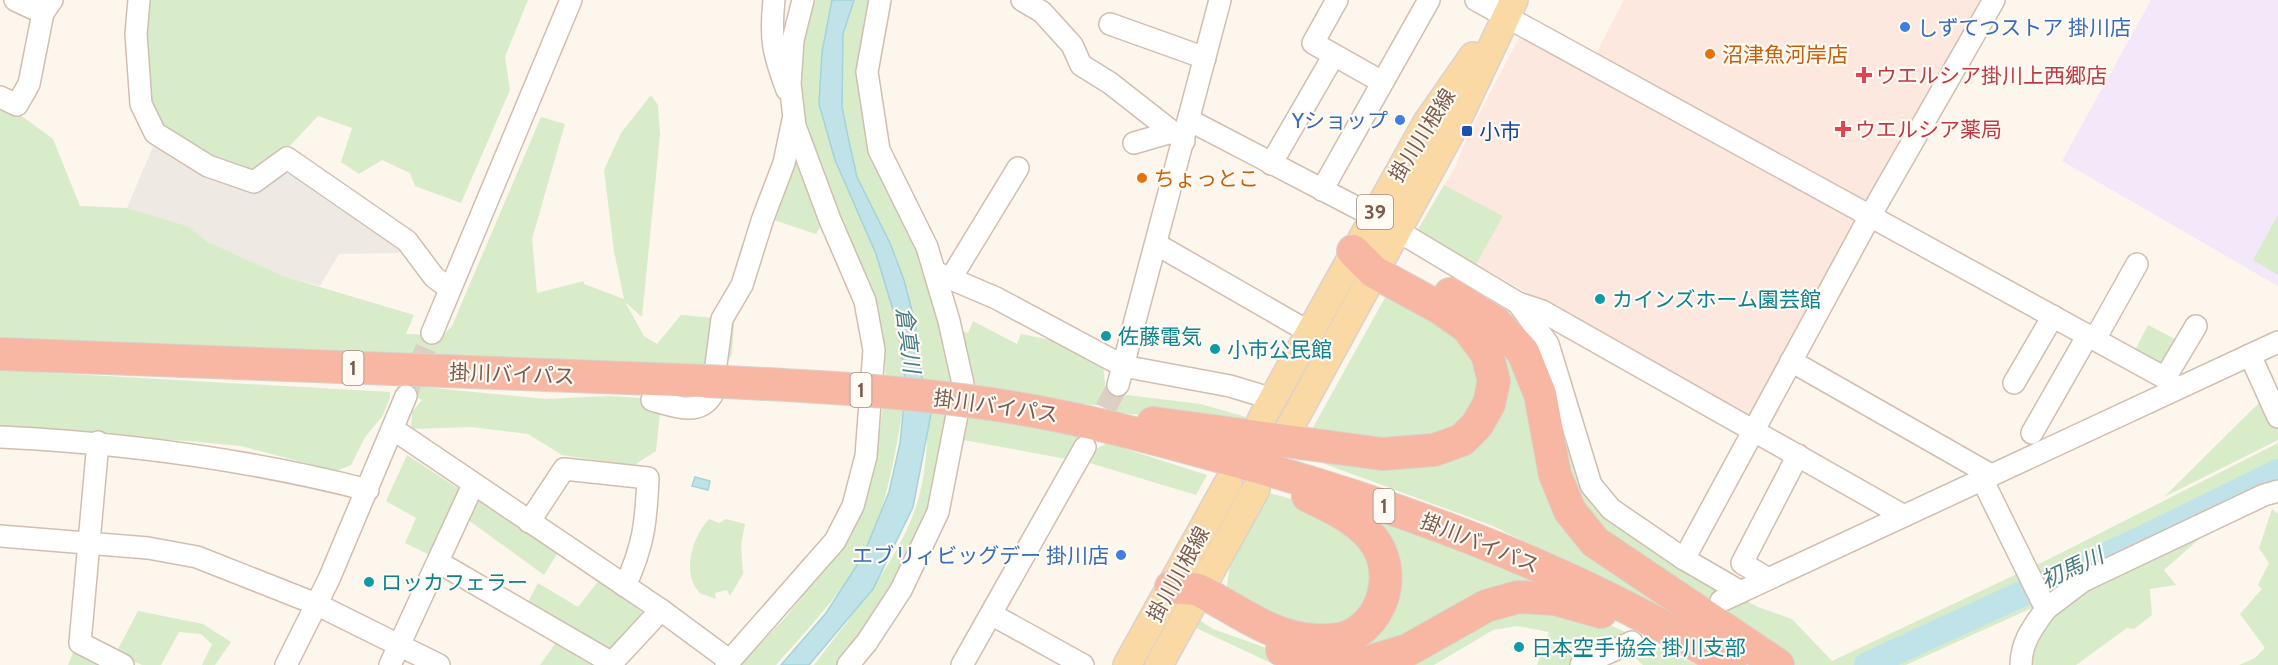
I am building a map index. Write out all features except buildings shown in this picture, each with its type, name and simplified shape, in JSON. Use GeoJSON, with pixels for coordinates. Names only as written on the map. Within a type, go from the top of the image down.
{"type":"FeatureCollection","features":[{"type":"Feature","properties":{"kind":"highway"},"geometry":{"type":"LineString","coordinates":[[1081,432],[1184,425],[1382,454],[1434,450],[1462,440],[1477,425],[1489,404],[1494,381],[1487,354],[1467,327],[1440,308],[1377,252]]}},
{"type":"Feature","properties":{"kind":"highway"},"geometry":{"type":"LineString","coordinates":[[1377,252],[1496,323],[1522,352],[1540,394],[1555,475],[1570,511],[1595,542],[1778,665]]}},
{"type":"Feature","properties":{"kind":"highway","name":"掛川バイパス"},"geometry":{"type":"LineString","coordinates":[[0,354],[705,381],[882,392],[960,399],[1017,408],[1081,432],[1342,491],[1453,531],[1562,577],[1730,665]]}},
{"type":"Feature","properties":{"kind":"highway"},"geometry":{"type":"LineString","coordinates":[[1081,432],[1171,453],[1289,488],[1340,511],[1373,539],[1385,567],[1386,580],[1380,605],[1373,618],[1354,633],[1343,638],[1313,640],[1277,632],[1187,595]]}},
{"type":"Feature","properties":{"kind":"highway"},"geometry":{"type":"LineString","coordinates":[[1187,595],[1271,646],[1329,663],[1368,662],[1408,650],[1486,606],[1518,597],[1555,599],[1600,611],[1715,665]]}},
{"type":"Feature","properties":{"kind":"main road","name":"掛川川根線"},"geometry":{"type":"LineString","coordinates":[[1267,409],[1309,332],[1377,252],[1373,216],[1427,122],[1485,39],[1510,8]]}},
{"type":"Feature","properties":{"kind":"main road","name":"掛川川根線"},"geometry":{"type":"LineString","coordinates":[[1289,429],[1377,252],[1456,123],[1510,8]]}},
{"type":"Feature","properties":{"kind":"main road","name":"掛川川根線"},"geometry":{"type":"LineString","coordinates":[[1159,665],[1228,483]]}},
{"type":"Feature","properties":{"kind":"main road","name":"掛川川根線"},"geometry":{"type":"LineString","coordinates":[[1127,665],[1187,595],[1256,489]]}},
{"type":"Feature","properties":{"kind":"street"},"geometry":{"type":"LineString","coordinates":[[0,97],[17,105],[29,84],[48,6],[15,0]]}},
{"type":"Feature","properties":{"kind":"street"},"geometry":{"type":"LineString","coordinates":[[139,0],[136,34],[141,104],[155,134],[208,166],[254,182],[287,158],[407,241],[434,277],[450,289]]}},
{"type":"Feature","properties":{"kind":"street"},"geometry":{"type":"LineString","coordinates":[[432,333],[571,0]]}},
{"type":"Feature","properties":{"kind":"street"},"geometry":{"type":"LineString","coordinates":[[652,400],[693,410],[706,405],[712,395],[722,319],[742,285],[763,218],[784,163],[793,109],[775,57],[771,34],[774,0]]}},
{"type":"Feature","properties":{"kind":"street"},"geometry":{"type":"LineString","coordinates":[[393,429],[473,485],[662,610],[728,663],[835,541],[853,506],[866,456],[874,350],[865,300],[830,220],[795,126],[793,40],[803,0]]}},
{"type":"Feature","properties":{"kind":"street"},"geometry":{"type":"LineString","coordinates":[[848,665],[867,642],[901,590],[938,512],[963,384],[943,275],[879,150],[872,117],[867,72],[880,0]]}},
{"type":"Feature","properties":{"kind":"street"},"geometry":{"type":"LineString","coordinates":[[1022,0],[1042,12],[1057,28],[1072,45],[1081,65],[1182,131],[1271,164],[1373,216],[1377,252],[1542,311],[1904,516]]}},
{"type":"Feature","properties":{"kind":"street"},"geometry":{"type":"LineString","coordinates":[[1121,375],[1156,244],[1182,131],[1220,0]]}},
{"type":"Feature","properties":{"kind":"street"},"geometry":{"type":"LineString","coordinates":[[1337,0],[1313,43],[1382,82]]}},
{"type":"Feature","properties":{"kind":"street"},"geometry":{"type":"LineString","coordinates":[[1322,190],[1428,0]]}},
{"type":"Feature","properties":{"kind":"street"},"geometry":{"type":"LineString","coordinates":[[1476,0],[1510,8],[1870,216],[2171,382]]}},
{"type":"Feature","properties":{"kind":"street"},"geometry":{"type":"LineString","coordinates":[[1684,559],[1870,216],[1992,1]]}},
{"type":"Feature","properties":{"kind":"street"},"geometry":{"type":"LineString","coordinates":[[1110,24],[1205,58]]}},
{"type":"Feature","properties":{"kind":"street"},"geometry":{"type":"LineString","coordinates":[[1271,164],[1334,55]]}},
{"type":"Feature","properties":{"kind":"street"},"geometry":{"type":"LineString","coordinates":[[1134,143],[1182,131]]}},
{"type":"Feature","properties":{"kind":"street"},"geometry":{"type":"LineString","coordinates":[[943,275],[1018,168]]}},
{"type":"Feature","properties":{"kind":"street"},"geometry":{"type":"LineString","coordinates":[[1156,244],[1309,332]]}},
{"type":"Feature","properties":{"kind":"street"},"geometry":{"type":"LineString","coordinates":[[2032,433],[2137,264]]}},
{"type":"Feature","properties":{"kind":"street"},"geometry":{"type":"LineString","coordinates":[[943,275],[996,298],[1121,375],[1230,386],[1267,409]]}},
{"type":"Feature","properties":{"kind":"street"},"geometry":{"type":"LineString","coordinates":[[1518,303],[1548,344],[1591,485],[1611,508],[1684,559],[1741,592]]}},
{"type":"Feature","properties":{"kind":"street"},"geometry":{"type":"LineString","coordinates":[[2014,383],[2053,316]]}},
{"type":"Feature","properties":{"kind":"street"},"geometry":{"type":"LineString","coordinates":[[2171,382],[2196,326]]}},
{"type":"Feature","properties":{"kind":"street"},"geometry":{"type":"LineString","coordinates":[[1721,601],[1986,477],[2171,382],[2278,342]]}},
{"type":"Feature","properties":{"kind":"street"},"geometry":{"type":"LineString","coordinates":[[2250,354],[2278,417]]}},
{"type":"Feature","properties":{"kind":"street"},"geometry":{"type":"LineString","coordinates":[[1791,361],[1986,477],[2026,571],[2044,605]]}},
{"type":"Feature","properties":{"kind":"street"},"geometry":{"type":"LineString","coordinates":[[286,665],[368,490],[406,396]]}},
{"type":"Feature","properties":{"kind":"street"},"geometry":{"type":"LineString","coordinates":[[962,665],[991,614],[1081,432]]}},
{"type":"Feature","properties":{"kind":"street"},"geometry":{"type":"LineString","coordinates":[[0,437],[98,442],[275,467],[368,490]]}},
{"type":"Feature","properties":{"kind":"street"},"geometry":{"type":"LineString","coordinates":[[98,442],[80,644],[123,665]]}},
{"type":"Feature","properties":{"kind":"street"},"geometry":{"type":"LineString","coordinates":[[1768,579],[1742,563],[1798,455]]}},
{"type":"Feature","properties":{"kind":"street"},"geometry":{"type":"LineString","coordinates":[[529,522],[564,469],[648,478],[646,522],[639,554],[625,586]]}},
{"type":"Feature","properties":{"kind":"street"},"geometry":{"type":"LineString","coordinates":[[390,665],[473,485]]}},
{"type":"Feature","properties":{"kind":"street"},"geometry":{"type":"LineString","coordinates":[[2021,665],[2021,654],[2027,636],[2044,605],[2084,581],[2264,495],[2278,491]]}},
{"type":"Feature","properties":{"kind":"street"},"geometry":{"type":"LineString","coordinates":[[0,536],[148,548],[198,556],[316,604],[439,665]]}},
{"type":"Feature","properties":{"kind":"street"},"geometry":{"type":"LineString","coordinates":[[438,562],[611,664],[662,610]]}},
{"type":"Feature","properties":{"kind":"street"},"geometry":{"type":"LineString","coordinates":[[991,614],[1083,665]]}},
{"type":"Feature","properties":{"kind":"street"},"geometry":{"type":"LineString","coordinates":[[1581,665],[1632,642]]}},
{"type":"Feature","properties":{"kind":"shaded area"},"geometry":{"type":"Polygon","coordinates":[[[1624,0],[1985,0],[1753,422],[1417,230],[1455,167],[1467,137],[1523,30],[1589,67],[1624,0]]]}},
{"type":"Feature","properties":{"kind":"shaded area"},"geometry":{"type":"Polygon","coordinates":[[[2151,0],[2278,0],[2278,286],[2062,161],[2151,0]]]}},
{"type":"Feature","properties":{"kind":"shaded area"},"geometry":{"type":"Polygon","coordinates":[[[158,135],[287,158],[407,241],[399,253],[339,254],[320,286],[283,276],[208,242],[187,226],[127,208],[158,135]]]}},
{"type":"Feature","properties":{"kind":"green space"},"geometry":{"type":"Polygon","coordinates":[[[139,0],[528,0],[505,57],[510,90],[461,203],[415,186],[410,173],[382,160],[359,174],[341,162],[352,128],[318,116],[283,153],[243,178],[182,150],[141,104],[139,0]]]}},
{"type":"Feature","properties":{"kind":"green space"},"geometry":{"type":"Polygon","coordinates":[[[806,0],[880,0],[873,124],[934,280],[953,390],[904,405],[889,482],[878,520],[863,556],[834,597],[776,665],[740,665],[786,617],[841,546],[874,460],[886,381],[884,348],[795,126],[806,0]]]}},
{"type":"Feature","properties":{"kind":"green space"},"geometry":{"type":"Polygon","coordinates":[[[651,95],[658,105],[660,135],[642,317],[625,302],[644,336],[657,344],[681,315],[715,318],[735,311],[732,353],[725,368],[0,341],[0,100],[53,139],[80,206],[127,208],[187,226],[208,242],[283,276],[414,315],[406,334],[443,335],[452,326],[541,117],[565,124],[532,239],[537,293],[584,281],[584,284],[624,299],[614,251],[604,170],[621,133],[651,95]]]}},
{"type":"Feature","properties":{"kind":"green space"},"geometry":{"type":"Polygon","coordinates":[[[793,136],[825,220],[816,234],[771,219],[793,136]]]}},
{"type":"Feature","properties":{"kind":"green space"},"geometry":{"type":"Polygon","coordinates":[[[1444,185],[1503,216],[1475,266],[1415,235],[1444,185]]]}},
{"type":"Feature","properties":{"kind":"green space"},"geometry":{"type":"Polygon","coordinates":[[[2278,215],[2278,275],[2253,260],[2278,215]]]}},
{"type":"Feature","properties":{"kind":"green space"},"geometry":{"type":"Polygon","coordinates":[[[1387,294],[1440,318],[1486,372],[1461,431],[1399,449],[1310,433],[1387,294]]]}},
{"type":"Feature","properties":{"kind":"green space"},"geometry":{"type":"Polygon","coordinates":[[[1517,313],[1554,383],[1572,461],[1582,489],[1666,558],[1758,607],[1792,619],[1832,661],[2051,558],[2278,443],[2278,486],[2215,525],[2164,570],[2176,585],[2150,589],[2152,615],[2134,629],[2127,628],[2076,665],[2023,665],[2047,601],[1906,665],[1793,665],[1588,519],[1507,320],[1517,313]]]}},
{"type":"Feature","properties":{"kind":"green space"},"geometry":{"type":"Polygon","coordinates":[[[973,321],[1017,344],[1021,334],[1066,343],[1103,365],[1106,391],[1104,406],[974,394],[955,327],[968,333],[973,321]]]}},
{"type":"Feature","properties":{"kind":"green space"},"geometry":{"type":"Polygon","coordinates":[[[2148,325],[2181,342],[2167,369],[2134,352],[2148,325]]]}},
{"type":"Feature","properties":{"kind":"green space"},"geometry":{"type":"Polygon","coordinates":[[[1476,328],[1516,358],[1570,523],[1769,665],[1493,526],[1306,457],[1359,458],[1487,423],[1476,328]]]}},
{"type":"Feature","properties":{"kind":"green space"},"geometry":{"type":"Polygon","coordinates":[[[0,370],[390,392],[390,398],[382,417],[365,437],[351,465],[336,471],[241,446],[0,431],[0,370]]]}},
{"type":"Feature","properties":{"kind":"green space"},"geometry":{"type":"Polygon","coordinates":[[[413,386],[546,399],[609,396],[642,398],[660,412],[656,451],[633,466],[562,455],[528,434],[471,427],[411,429],[412,412],[422,400],[409,393],[413,386]]]}},
{"type":"Feature","properties":{"kind":"green space"},"geometry":{"type":"Polygon","coordinates":[[[1119,394],[1201,404],[1284,428],[1108,412],[1119,394]]]}},
{"type":"Feature","properties":{"kind":"green space"},"geometry":{"type":"Polygon","coordinates":[[[2265,397],[2278,424],[2278,440],[2164,497],[2265,397]]]}},
{"type":"Feature","properties":{"kind":"green space"},"geometry":{"type":"Polygon","coordinates":[[[928,406],[953,408],[934,502],[898,590],[842,665],[814,665],[882,574],[913,515],[924,475],[928,406]]]}},
{"type":"Feature","properties":{"kind":"green space"},"geometry":{"type":"Polygon","coordinates":[[[966,415],[1082,436],[1072,460],[963,440],[966,415]]]}},
{"type":"Feature","properties":{"kind":"green space"},"geometry":{"type":"Polygon","coordinates":[[[1107,443],[1207,475],[1196,495],[1090,463],[1096,449],[1107,443]]]}},
{"type":"Feature","properties":{"kind":"green space"},"geometry":{"type":"Polygon","coordinates":[[[407,455],[461,490],[430,555],[405,543],[416,518],[386,501],[407,455]]]}},
{"type":"Feature","properties":{"kind":"green space"},"geometry":{"type":"Polygon","coordinates":[[[1269,493],[1295,500],[1369,548],[1374,593],[1354,624],[1298,630],[1227,589],[1231,564],[1240,537],[1253,512],[1269,493]]]}},
{"type":"Feature","properties":{"kind":"green space"},"geometry":{"type":"Polygon","coordinates":[[[479,499],[557,554],[544,575],[467,519],[479,499]]]}},
{"type":"Feature","properties":{"kind":"green space"},"geometry":{"type":"Polygon","coordinates":[[[2272,509],[2278,514],[2278,665],[2239,665],[2255,658],[2265,648],[2240,614],[2262,589],[2258,585],[2269,563],[2259,548],[2272,509]]]}},
{"type":"Feature","properties":{"kind":"green space"},"geometry":{"type":"Polygon","coordinates":[[[1354,511],[1418,530],[1560,592],[1412,639],[1349,654],[1395,585],[1354,511]]]}},
{"type":"Feature","properties":{"kind":"green space"},"geometry":{"type":"Polygon","coordinates":[[[709,519],[719,523],[726,519],[745,524],[741,545],[743,574],[730,596],[727,590],[715,593],[716,599],[700,593],[694,584],[690,565],[694,544],[709,519]]]}},
{"type":"Feature","properties":{"kind":"green space"},"geometry":{"type":"Polygon","coordinates":[[[599,580],[648,617],[610,652],[527,604],[538,583],[578,607],[599,580]]]}},
{"type":"Feature","properties":{"kind":"green space"},"geometry":{"type":"Polygon","coordinates":[[[1514,608],[1584,613],[1697,665],[1643,665],[1632,655],[1637,651],[1579,665],[1537,665],[1549,632],[1517,626],[1493,630],[1434,665],[1383,665],[1514,608]]]}},
{"type":"Feature","properties":{"kind":"green space"},"geometry":{"type":"Polygon","coordinates":[[[138,611],[203,624],[231,642],[215,665],[202,665],[212,644],[201,634],[179,632],[161,665],[142,665],[116,653],[138,611]]]}},
{"type":"Feature","properties":{"kind":"green space"},"geometry":{"type":"Polygon","coordinates":[[[1198,619],[1213,629],[1314,665],[1275,665],[1194,627],[1198,619]]]}},
{"type":"Feature","properties":{"kind":"green space"},"geometry":{"type":"Polygon","coordinates":[[[557,641],[597,665],[540,665],[557,641]]]}},
{"type":"Feature","properties":{"kind":"green space"},"geometry":{"type":"Polygon","coordinates":[[[76,645],[110,665],[68,665],[76,645]]]}},
{"type":"Feature","properties":{"kind":"water","name":"倉真川"},"geometry":{"type":"Polygon","coordinates":[[[832,0],[854,0],[843,34],[842,107],[857,177],[890,243],[904,280],[915,322],[923,386],[936,388],[913,507],[873,589],[809,665],[781,665],[826,613],[863,556],[889,492],[900,443],[906,385],[897,323],[876,254],[835,160],[819,104],[822,52],[832,0]]]}},
{"type":"Feature","properties":{"kind":"water"},"geometry":{"type":"Polygon","coordinates":[[[695,477],[710,481],[708,490],[692,486],[695,477]]]}},
{"type":"Feature","properties":{"kind":"waterway","name":"初馬川"},"geometry":{"type":"LineString","coordinates":[[1867,665],[2146,537],[2278,472]]}},
{"type":"Feature","properties":{"kind":"tunnel"},"geometry":{"type":"LineString","coordinates":[[406,396],[432,333]]}},
{"type":"Feature","properties":{"kind":"tunnel"},"geometry":{"type":"LineString","coordinates":[[1091,436],[1118,385]]}},
{"type":"Feature","properties":{"kind":"place","name":"しずてつストア 掛川店"},"geometry":{"type":"Point","coordinates":[1905,27]}},
{"type":"Feature","properties":{"kind":"place","name":"沼津魚河岸店"},"geometry":{"type":"Point","coordinates":[1710,54]}},
{"type":"Feature","properties":{"kind":"place","name":"ウエルシア掛川上西郷店"},"geometry":{"type":"Point","coordinates":[1864,75]}},
{"type":"Feature","properties":{"kind":"place","name":"Yショップ"},"geometry":{"type":"Point","coordinates":[1400,120]}},
{"type":"Feature","properties":{"kind":"place","name":"ウエルシア薬局"},"geometry":{"type":"Point","coordinates":[1843,129]}},
{"type":"Feature","properties":{"kind":"place","name":"小市"},"geometry":{"type":"Point","coordinates":[1467,131]}},
{"type":"Feature","properties":{"kind":"place","name":"ちょっとこ"},"geometry":{"type":"Point","coordinates":[1142,178]}},
{"type":"Feature","properties":{"kind":"place","name":"カインズホーム園芸館"},"geometry":{"type":"Point","coordinates":[1600,299]}},
{"type":"Feature","properties":{"kind":"place","name":"佐藤電気"},"geometry":{"type":"Point","coordinates":[1106,336]}},
{"type":"Feature","properties":{"kind":"place","name":"小市公民館"},"geometry":{"type":"Point","coordinates":[1215,349]}},
{"type":"Feature","properties":{"kind":"place","name":"エブリィビッグデー 掛川店"},"geometry":{"type":"Point","coordinates":[1121,555]}},
{"type":"Feature","properties":{"kind":"place","name":"ロッカフェラー"},"geometry":{"type":"Point","coordinates":[369,582]}},
{"type":"Feature","properties":{"kind":"place","name":"日本空手協会 掛川支部"},"geometry":{"type":"Point","coordinates":[1519,647]}}]}
